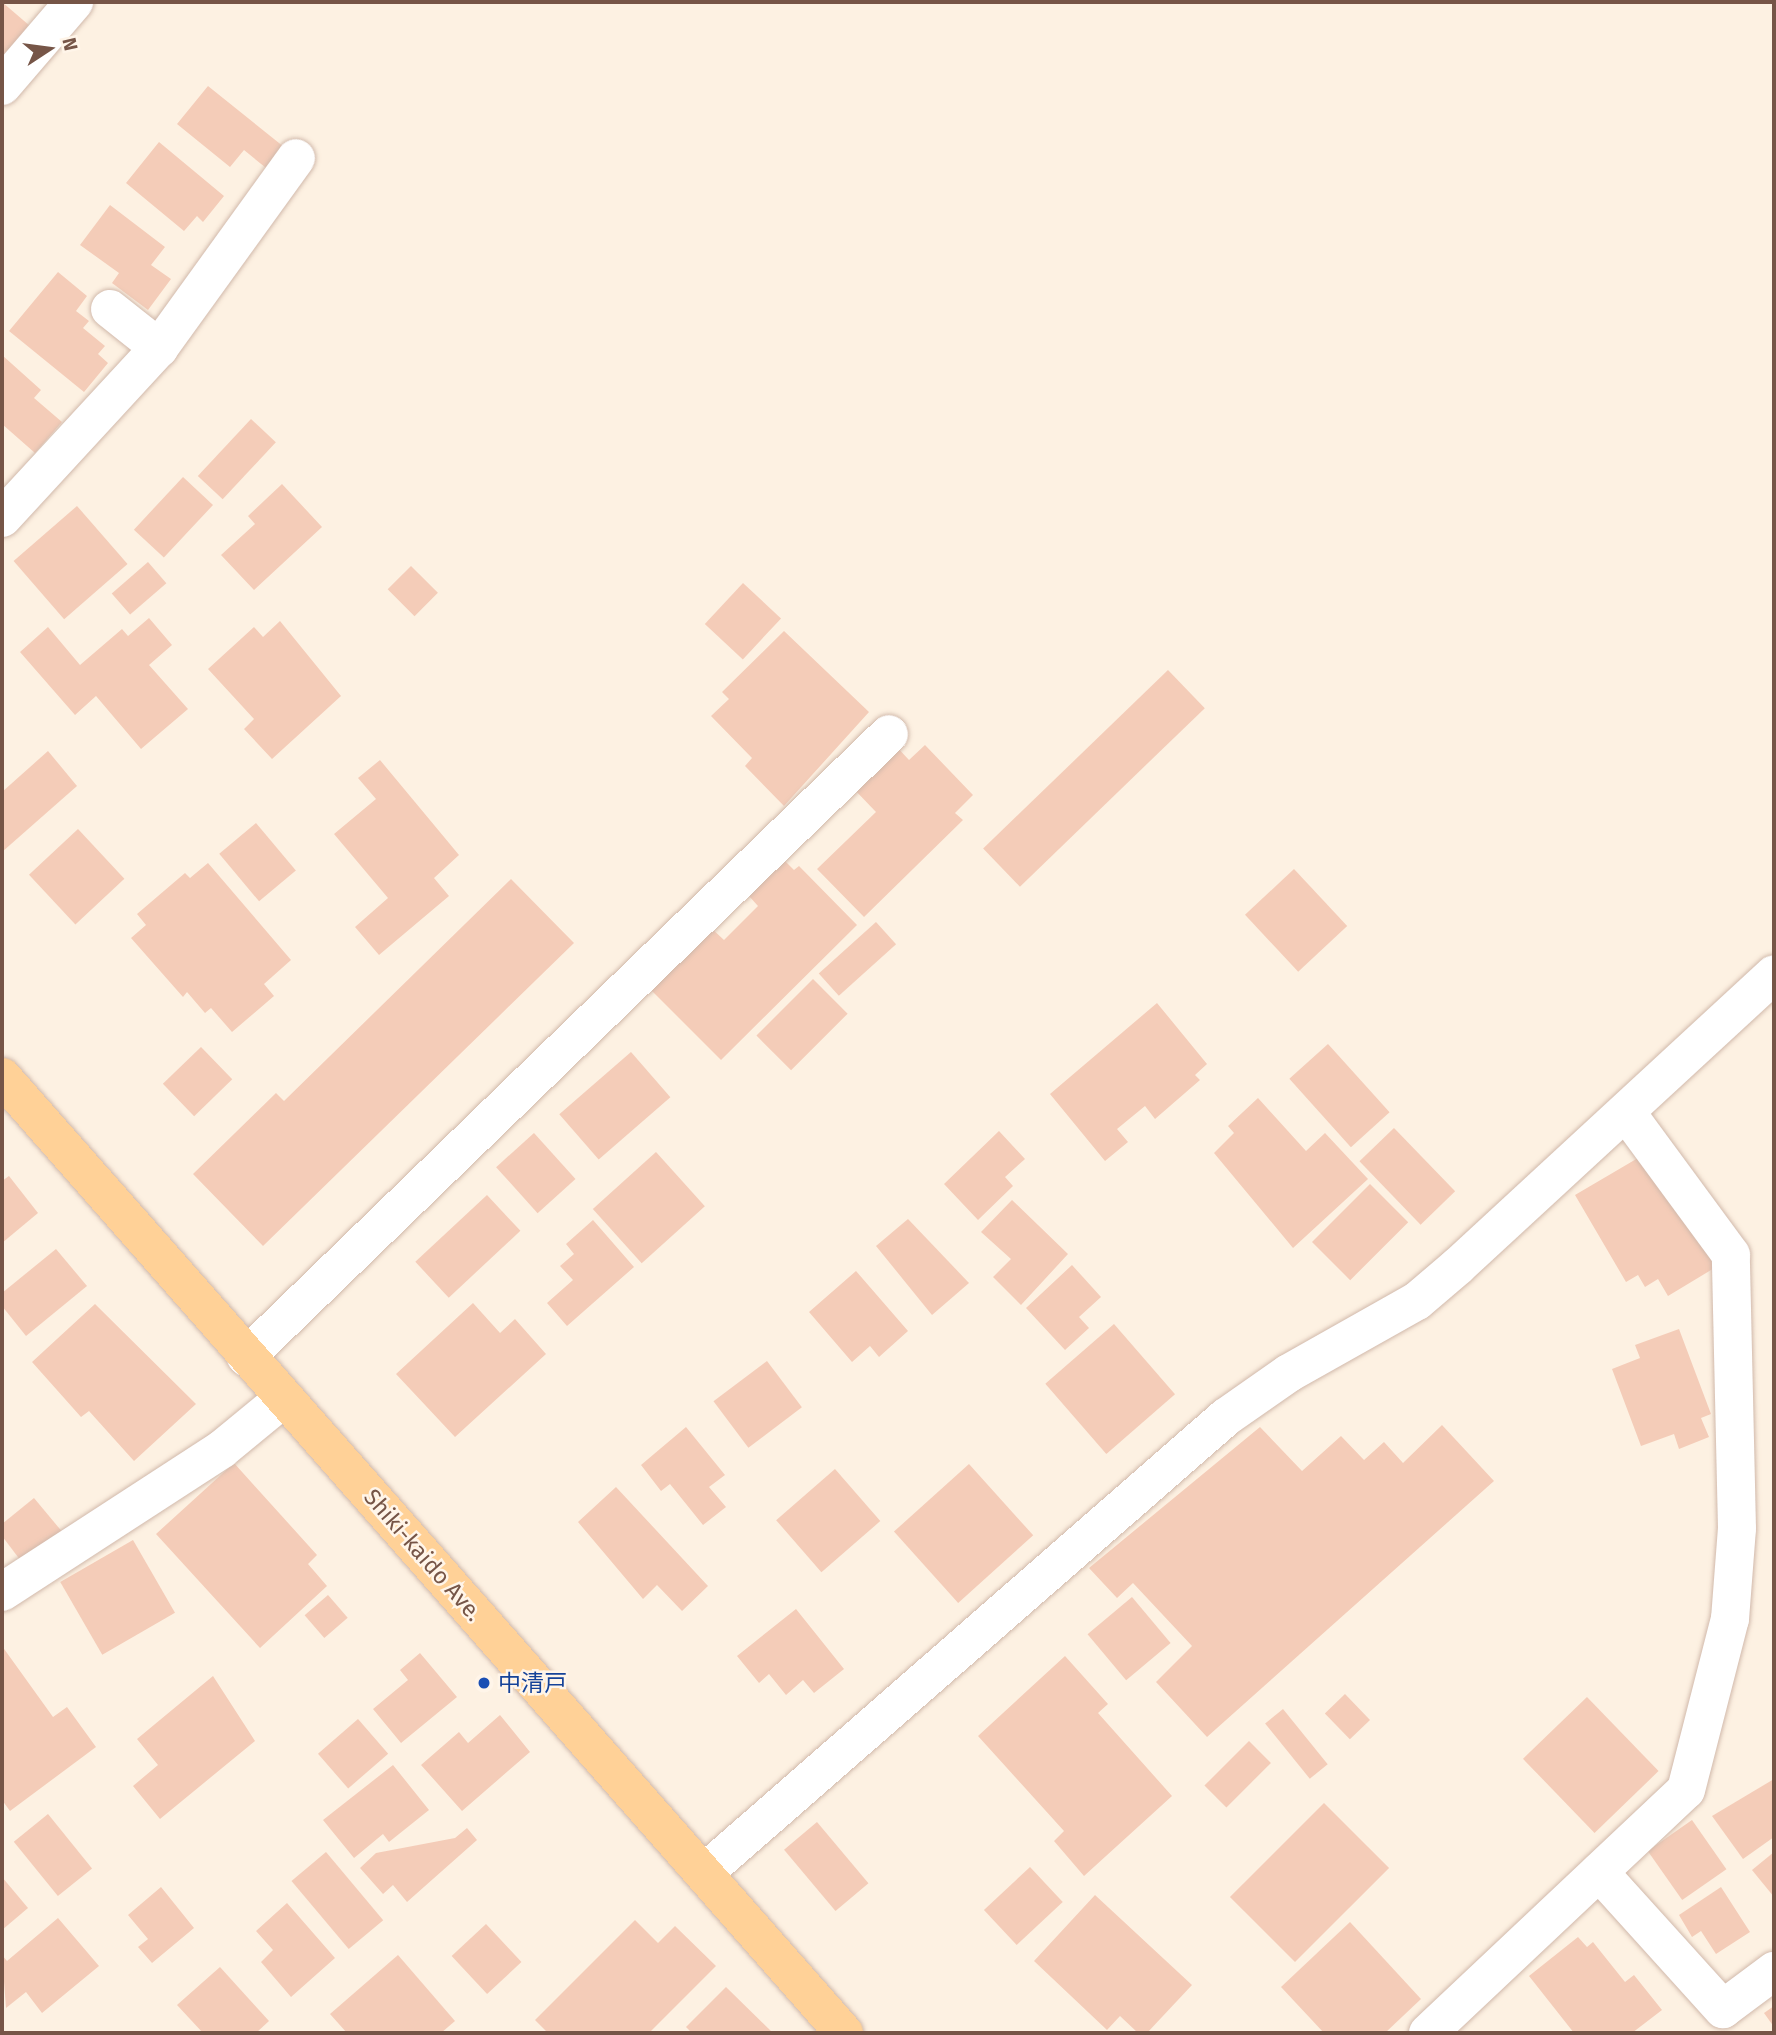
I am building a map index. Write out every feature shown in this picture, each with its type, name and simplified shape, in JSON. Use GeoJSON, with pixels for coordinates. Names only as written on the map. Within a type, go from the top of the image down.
{"type":"FeatureCollection","features":[{"type":"Feature","properties":{"kind":"main road","name":"Shiki-kaido Ave."},"geometry":{"type":"LineString","coordinates":[[2,1077],[844,2033]]}},
{"type":"Feature","properties":{"kind":"street"},"geometry":{"type":"LineString","coordinates":[[2,86],[74,2]]}},
{"type":"Feature","properties":{"kind":"street"},"geometry":{"type":"LineString","coordinates":[[2,518],[159,348],[296,158]]}},
{"type":"Feature","properties":{"kind":"street"},"geometry":{"type":"LineString","coordinates":[[110,309],[159,348]]}},
{"type":"Feature","properties":{"kind":"street"},"geometry":{"type":"LineString","coordinates":[[246,1357],[889,734]]}},
{"type":"Feature","properties":{"kind":"street"},"geometry":{"type":"LineString","coordinates":[[704,1873],[1226,1417],[1289,1373],[1417,1301],[1774,974]]}},
{"type":"Feature","properties":{"kind":"street"},"geometry":{"type":"LineString","coordinates":[[1428,2033],[1686,1790],[1730,1619],[1737,1530],[1731,1255],[1626,1112]]}},
{"type":"Feature","properties":{"kind":"street"},"geometry":{"type":"LineString","coordinates":[[2,1592],[222,1449],[284,1398]]}},
{"type":"Feature","properties":{"kind":"street"},"geometry":{"type":"LineString","coordinates":[[1599,1872],[1723,2009],[1774,1971]]}},
{"type":"Feature","properties":{"kind":"building"},"geometry":{"type":"Polygon","coordinates":[[[2,2],[30,26],[2,60],[2,2]]]}},
{"type":"Feature","properties":{"kind":"building"},"geometry":{"type":"Polygon","coordinates":[[[208,86],[289,151],[271,172],[244,150],[230,167],[177,124],[208,86]]]}},
{"type":"Feature","properties":{"kind":"building"},"geometry":{"type":"Polygon","coordinates":[[[159,142],[224,196],[203,222],[197,216],[184,231],[126,183],[159,142]]]}},
{"type":"Feature","properties":{"kind":"building"},"geometry":{"type":"Polygon","coordinates":[[[110,205],[165,247],[151,265],[171,279],[148,310],[112,283],[119,273],[80,245],[110,205]]]}},
{"type":"Feature","properties":{"kind":"building"},"geometry":{"type":"Polygon","coordinates":[[[58,272],[87,296],[76,311],[89,321],[83,328],[105,346],[98,354],[108,363],[84,392],[9,331],[58,272]]]}},
{"type":"Feature","properties":{"kind":"building"},"geometry":{"type":"Polygon","coordinates":[[[2,355],[41,390],[34,398],[62,422],[35,453],[2,424],[2,355]]]}},
{"type":"Feature","properties":{"kind":"building"},"geometry":{"type":"Polygon","coordinates":[[[251,419],[276,442],[223,499],[198,476],[251,419]]]}},
{"type":"Feature","properties":{"kind":"building"},"geometry":{"type":"Polygon","coordinates":[[[183,477],[213,505],[164,558],[134,530],[183,477]]]}},
{"type":"Feature","properties":{"kind":"building"},"geometry":{"type":"Polygon","coordinates":[[[282,484],[322,527],[254,590],[221,555],[255,524],[248,516],[282,484]]]}},
{"type":"Feature","properties":{"kind":"building"},"geometry":{"type":"Polygon","coordinates":[[[77,506],[128,564],[64,619],[14,561],[77,506]]]}},
{"type":"Feature","properties":{"kind":"building"},"geometry":{"type":"Polygon","coordinates":[[[148,562],[166,583],[130,615],[112,593],[148,562]]]}},
{"type":"Feature","properties":{"kind":"building"},"geometry":{"type":"Polygon","coordinates":[[[411,566],[438,593],[415,616],[388,589],[411,566]]]}},
{"type":"Feature","properties":{"kind":"building"},"geometry":{"type":"Polygon","coordinates":[[[743,583],[781,618],[743,659],[705,624],[743,583]]]}},
{"type":"Feature","properties":{"kind":"building"},"geometry":{"type":"Polygon","coordinates":[[[149,618],[172,645],[149,665],[188,709],[141,749],[96,696],[75,715],[20,652],[48,627],[80,665],[122,629],[128,636],[149,618]]]}},
{"type":"Feature","properties":{"kind":"building"},"geometry":{"type":"Polygon","coordinates":[[[280,621],[341,696],[272,759],[244,729],[254,719],[208,669],[254,627],[263,637],[280,621]]]}},
{"type":"Feature","properties":{"kind":"building"},"geometry":{"type":"Polygon","coordinates":[[[784,631],[869,712],[784,806],[745,766],[752,758],[711,716],[729,699],[722,692],[784,631]]]}},
{"type":"Feature","properties":{"kind":"building"},"geometry":{"type":"Polygon","coordinates":[[[1168,670],[1205,708],[1020,887],[983,849],[1168,670]]]}},
{"type":"Feature","properties":{"kind":"building"},"geometry":{"type":"Polygon","coordinates":[[[895,745],[909,760],[925,745],[973,795],[955,813],[963,820],[864,917],[817,869],[876,812],[852,787],[895,745]]]}},
{"type":"Feature","properties":{"kind":"building"},"geometry":{"type":"Polygon","coordinates":[[[48,751],[77,786],[2,852],[2,792],[48,751]]]}},
{"type":"Feature","properties":{"kind":"building"},"geometry":{"type":"Polygon","coordinates":[[[380,760],[459,855],[434,878],[449,896],[379,955],[355,927],[388,898],[334,834],[376,799],[358,778],[380,760]]]}},
{"type":"Feature","properties":{"kind":"building"},"geometry":{"type":"Polygon","coordinates":[[[256,823],[296,870],[259,901],[219,854],[256,823]]]}},
{"type":"Feature","properties":{"kind":"building"},"geometry":{"type":"Polygon","coordinates":[[[78,829],[124,879],[75,924],[29,875],[78,829]]]}},
{"type":"Feature","properties":{"kind":"building"},"geometry":{"type":"Polygon","coordinates":[[[785,861],[794,870],[799,866],[857,925],[721,1060],[648,987],[709,926],[724,940],[758,906],[749,896],[785,861]]]}},
{"type":"Feature","properties":{"kind":"building"},"geometry":{"type":"Polygon","coordinates":[[[208,863],[291,960],[264,984],[274,996],[232,1032],[211,1008],[205,1013],[187,992],[183,997],[131,938],[146,925],[137,914],[185,873],[190,878],[208,863]]]}},
{"type":"Feature","properties":{"kind":"building"},"geometry":{"type":"Polygon","coordinates":[[[1294,869],[1347,926],[1298,972],[1245,915],[1294,869]]]}},
{"type":"Feature","properties":{"kind":"building"},"geometry":{"type":"Polygon","coordinates":[[[511,879],[574,943],[263,1246],[193,1174],[276,1093],[284,1101],[511,879]]]}},
{"type":"Feature","properties":{"kind":"building"},"geometry":{"type":"Polygon","coordinates":[[[876,922],[896,944],[839,996],[819,974],[876,922]]]}},
{"type":"Feature","properties":{"kind":"building"},"geometry":{"type":"Polygon","coordinates":[[[813,979],[848,1014],[791,1070],[756,1036],[813,979]]]}},
{"type":"Feature","properties":{"kind":"building"},"geometry":{"type":"Polygon","coordinates":[[[1157,1003],[1207,1064],[1195,1075],[1200,1080],[1155,1119],[1145,1106],[1117,1129],[1128,1142],[1105,1161],[1050,1094],[1157,1003]]]}},
{"type":"Feature","properties":{"kind":"building"},"geometry":{"type":"Polygon","coordinates":[[[1328,1044],[1390,1112],[1351,1147],[1289,1079],[1328,1044]]]}},
{"type":"Feature","properties":{"kind":"building"},"geometry":{"type":"Polygon","coordinates":[[[201,1047],[232,1079],[194,1116],[163,1084],[201,1047]]]}},
{"type":"Feature","properties":{"kind":"building"},"geometry":{"type":"Polygon","coordinates":[[[631,1052],[670,1097],[599,1160],[559,1114],[631,1052]]]}},
{"type":"Feature","properties":{"kind":"building"},"geometry":{"type":"Polygon","coordinates":[[[1258,1098],[1306,1151],[1325,1133],[1368,1179],[1293,1248],[1214,1153],[1234,1133],[1228,1126],[1258,1098]]]}},
{"type":"Feature","properties":{"kind":"building"},"geometry":{"type":"Polygon","coordinates":[[[1394,1128],[1455,1191],[1421,1225],[1359,1161],[1394,1128]]]}},
{"type":"Feature","properties":{"kind":"building"},"geometry":{"type":"Polygon","coordinates":[[[999,1131],[1025,1159],[1005,1177],[1013,1186],[978,1220],[944,1184],[999,1131]]]}},
{"type":"Feature","properties":{"kind":"building"},"geometry":{"type":"Polygon","coordinates":[[[534,1133],[575,1179],[538,1213],[496,1167],[534,1133]]]}},
{"type":"Feature","properties":{"kind":"building"},"geometry":{"type":"Polygon","coordinates":[[[656,1152],[705,1206],[642,1263],[593,1209],[656,1152]]]}},
{"type":"Feature","properties":{"kind":"building"},"geometry":{"type":"Polygon","coordinates":[[[1638,1158],[1721,1264],[1668,1296],[1658,1279],[1645,1287],[1638,1275],[1626,1282],[1575,1195],[1638,1158]]]}},
{"type":"Feature","properties":{"kind":"building"},"geometry":{"type":"Polygon","coordinates":[[[9,1176],[38,1213],[2,1243],[2,1181],[9,1176]]]}},
{"type":"Feature","properties":{"kind":"building"},"geometry":{"type":"Polygon","coordinates":[[[1370,1184],[1408,1222],[1350,1280],[1312,1242],[1370,1184]]]}},
{"type":"Feature","properties":{"kind":"building"},"geometry":{"type":"Polygon","coordinates":[[[487,1195],[520,1231],[449,1298],[415,1262],[487,1195]]]}},
{"type":"Feature","properties":{"kind":"building"},"geometry":{"type":"Polygon","coordinates":[[[1012,1200],[1068,1254],[1021,1305],[993,1277],[1011,1259],[981,1232],[1012,1200]]]}},
{"type":"Feature","properties":{"kind":"building"},"geometry":{"type":"Polygon","coordinates":[[[908,1219],[969,1283],[932,1315],[876,1246],[908,1219]]]}},
{"type":"Feature","properties":{"kind":"building"},"geometry":{"type":"Polygon","coordinates":[[[593,1220],[634,1267],[567,1326],[547,1303],[573,1280],[560,1266],[574,1254],[566,1244],[593,1220]]]}},
{"type":"Feature","properties":{"kind":"building"},"geometry":{"type":"Polygon","coordinates":[[[56,1249],[87,1286],[26,1336],[2,1306],[2,1293],[56,1249]]]}},
{"type":"Feature","properties":{"kind":"building"},"geometry":{"type":"Polygon","coordinates":[[[1072,1265],[1101,1297],[1079,1317],[1089,1328],[1065,1350],[1026,1308],[1072,1265]]]}},
{"type":"Feature","properties":{"kind":"building"},"geometry":{"type":"Polygon","coordinates":[[[856,1271],[908,1331],[879,1357],[870,1346],[852,1362],[809,1312],[856,1271]]]}},
{"type":"Feature","properties":{"kind":"building"},"geometry":{"type":"Polygon","coordinates":[[[473,1303],[500,1333],[515,1319],[546,1354],[455,1437],[396,1374],[473,1303]]]}},
{"type":"Feature","properties":{"kind":"building"},"geometry":{"type":"Polygon","coordinates":[[[95,1304],[196,1404],[134,1461],[89,1411],[81,1417],[32,1362],[95,1304]]]}},
{"type":"Feature","properties":{"kind":"building"},"geometry":{"type":"Polygon","coordinates":[[[1114,1324],[1175,1394],[1106,1454],[1045,1384],[1114,1324]]]}},
{"type":"Feature","properties":{"kind":"building"},"geometry":{"type":"Polygon","coordinates":[[[1679,1329],[1711,1414],[1701,1418],[1709,1437],[1679,1449],[1674,1434],[1641,1446],[1612,1369],[1640,1358],[1635,1345],[1679,1329]]]}},
{"type":"Feature","properties":{"kind":"building"},"geometry":{"type":"Polygon","coordinates":[[[767,1361],[802,1407],[748,1448],[713,1401],[767,1361]]]}},
{"type":"Feature","properties":{"kind":"building"},"geometry":{"type":"Polygon","coordinates":[[[1442,1425],[1494,1481],[1207,1737],[1156,1682],[1192,1646],[1133,1583],[1117,1598],[1089,1568],[1260,1427],[1302,1471],[1341,1436],[1364,1460],[1384,1442],[1403,1463],[1442,1425]]]}},
{"type":"Feature","properties":{"kind":"building"},"geometry":{"type":"Polygon","coordinates":[[[686,1427],[725,1475],[709,1487],[726,1507],[703,1525],[670,1484],[661,1491],[641,1465],[686,1427]]]}},
{"type":"Feature","properties":{"kind":"building"},"geometry":{"type":"Polygon","coordinates":[[[234,1463],[317,1555],[308,1564],[327,1586],[260,1648],[156,1534],[234,1463]]]}},
{"type":"Feature","properties":{"kind":"building"},"geometry":{"type":"Polygon","coordinates":[[[969,1464],[1033,1535],[958,1603],[894,1532],[969,1464]]]}},
{"type":"Feature","properties":{"kind":"building"},"geometry":{"type":"Polygon","coordinates":[[[835,1469],[880,1521],[821,1572],[776,1520],[835,1469]]]}},
{"type":"Feature","properties":{"kind":"building"},"geometry":{"type":"Polygon","coordinates":[[[616,1487],[708,1586],[682,1611],[657,1585],[643,1599],[578,1522],[616,1487]]]}},
{"type":"Feature","properties":{"kind":"building"},"geometry":{"type":"Polygon","coordinates":[[[34,1498],[64,1534],[24,1565],[2,1536],[2,1524],[34,1498]]]}},
{"type":"Feature","properties":{"kind":"building"},"geometry":{"type":"Polygon","coordinates":[[[133,1540],[175,1613],[102,1655],[60,1582],[133,1540]]]}},
{"type":"Feature","properties":{"kind":"building"},"geometry":{"type":"Polygon","coordinates":[[[328,1595],[348,1618],[324,1638],[305,1615],[328,1595]]]}},
{"type":"Feature","properties":{"kind":"building"},"geometry":{"type":"Polygon","coordinates":[[[1132,1597],[1171,1643],[1126,1680],[1088,1634],[1132,1597]]]}},
{"type":"Feature","properties":{"kind":"building"},"geometry":{"type":"Polygon","coordinates":[[[796,1609],[844,1669],[814,1693],[803,1680],[786,1695],[769,1674],[759,1683],[737,1656],[796,1609]]]}},
{"type":"Feature","properties":{"kind":"building"},"geometry":{"type":"Polygon","coordinates":[[[2,1646],[53,1717],[67,1707],[96,1747],[10,1811],[2,1800],[2,1646]]]}},
{"type":"Feature","properties":{"kind":"building"},"geometry":{"type":"Polygon","coordinates":[[[420,1653],[457,1697],[401,1743],[373,1709],[408,1680],[400,1670],[420,1653]]]}},
{"type":"Feature","properties":{"kind":"building"},"geometry":{"type":"Polygon","coordinates":[[[1065,1656],[1108,1704],[1098,1713],[1172,1796],[1084,1876],[1054,1841],[1064,1831],[978,1736],[1065,1656]]]}},
{"type":"Feature","properties":{"kind":"building"},"geometry":{"type":"Polygon","coordinates":[[[213,1676],[255,1741],[160,1819],[133,1786],[158,1765],[137,1739],[213,1676]]]}},
{"type":"Feature","properties":{"kind":"building"},"geometry":{"type":"Polygon","coordinates":[[[1345,1694],[1370,1720],[1350,1739],[1325,1713],[1345,1694]]]}},
{"type":"Feature","properties":{"kind":"building"},"geometry":{"type":"Polygon","coordinates":[[[1587,1697],[1659,1771],[1595,1833],[1523,1759],[1587,1697]]]}},
{"type":"Feature","properties":{"kind":"building"},"geometry":{"type":"Polygon","coordinates":[[[1283,1709],[1328,1764],[1310,1779],[1265,1723],[1283,1709]]]}},
{"type":"Feature","properties":{"kind":"building"},"geometry":{"type":"Polygon","coordinates":[[[500,1715],[530,1752],[462,1811],[421,1765],[459,1732],[468,1743],[500,1715]]]}},
{"type":"Feature","properties":{"kind":"building"},"geometry":{"type":"Polygon","coordinates":[[[358,1719],[388,1754],[348,1788],[318,1754],[358,1719]]]}},
{"type":"Feature","properties":{"kind":"building"},"geometry":{"type":"Polygon","coordinates":[[[1249,1741],[1271,1763],[1226,1807],[1204,1786],[1249,1741]]]}},
{"type":"Feature","properties":{"kind":"building"},"geometry":{"type":"Polygon","coordinates":[[[393,1765],[429,1810],[389,1842],[383,1834],[354,1858],[323,1820],[393,1765]]]}},
{"type":"Feature","properties":{"kind":"building"},"geometry":{"type":"Polygon","coordinates":[[[1774,1779],[1774,1837],[1743,1859],[1712,1816],[1774,1779]]]}},
{"type":"Feature","properties":{"kind":"building"},"geometry":{"type":"Polygon","coordinates":[[[1324,1803],[1389,1868],[1295,1962],[1230,1897],[1324,1803]]]}},
{"type":"Feature","properties":{"kind":"building"},"geometry":{"type":"Polygon","coordinates":[[[48,1814],[92,1868],[58,1896],[14,1842],[48,1814]]]}},
{"type":"Feature","properties":{"kind":"building"},"geometry":{"type":"Polygon","coordinates":[[[1692,1820],[1726,1869],[1682,1900],[1648,1851],[1692,1820]]]}},
{"type":"Feature","properties":{"kind":"building"},"geometry":{"type":"Polygon","coordinates":[[[817,1822],[868,1883],[835,1911],[784,1850],[817,1822]]]}},
{"type":"Feature","properties":{"kind":"building"},"geometry":{"type":"Polygon","coordinates":[[[467,1828],[477,1840],[407,1902],[393,1885],[383,1894],[360,1868],[376,1853],[455,1838],[467,1828]]]}},
{"type":"Feature","properties":{"kind":"building"},"geometry":{"type":"Polygon","coordinates":[[[326,1852],[383,1920],[349,1949],[292,1881],[326,1852]]]}},
{"type":"Feature","properties":{"kind":"building"},"geometry":{"type":"Polygon","coordinates":[[[1774,1852],[1774,1897],[1752,1870],[1774,1852]]]}},
{"type":"Feature","properties":{"kind":"building"},"geometry":{"type":"Polygon","coordinates":[[[1030,1867],[1063,1902],[1017,1945],[984,1910],[1030,1867]]]}},
{"type":"Feature","properties":{"kind":"building"},"geometry":{"type":"Polygon","coordinates":[[[2,1877],[28,1908],[2,1930],[2,1877]]]}},
{"type":"Feature","properties":{"kind":"building"},"geometry":{"type":"Polygon","coordinates":[[[161,1887],[194,1928],[152,1963],[138,1947],[148,1939],[128,1915],[161,1887]]]}},
{"type":"Feature","properties":{"kind":"building"},"geometry":{"type":"Polygon","coordinates":[[[1721,1887],[1750,1932],[1716,1954],[1701,1931],[1692,1937],[1679,1915],[1721,1887]]]}},
{"type":"Feature","properties":{"kind":"building"},"geometry":{"type":"Polygon","coordinates":[[[1095,1895],[1192,1985],[1147,2033],[1138,2033],[1120,2016],[1107,2030],[1034,1961],[1095,1895]]]}},
{"type":"Feature","properties":{"kind":"building"},"geometry":{"type":"Polygon","coordinates":[[[287,1903],[335,1958],[291,1997],[261,1962],[273,1950],[256,1931],[287,1903]]]}},
{"type":"Feature","properties":{"kind":"building"},"geometry":{"type":"Polygon","coordinates":[[[58,1918],[99,1966],[42,2013],[26,1992],[6,2008],[2,1955],[7,1961],[58,1918]]]}},
{"type":"Feature","properties":{"kind":"building"},"geometry":{"type":"Polygon","coordinates":[[[635,1920],[658,1943],[675,1926],[716,1966],[649,2033],[548,2033],[535,2020],[635,1920]]]}},
{"type":"Feature","properties":{"kind":"building"},"geometry":{"type":"Polygon","coordinates":[[[1350,1922],[1421,1999],[1385,2033],[1324,2033],[1281,1987],[1350,1922]]]}},
{"type":"Feature","properties":{"kind":"building"},"geometry":{"type":"Polygon","coordinates":[[[486,1924],[521,1962],[487,1994],[452,1956],[486,1924]]]}},
{"type":"Feature","properties":{"kind":"building"},"geometry":{"type":"Polygon","coordinates":[[[1578,1937],[1587,1947],[1593,1942],[1625,1982],[1634,1975],[1662,2010],[1632,2033],[1574,2033],[1529,1976],[1578,1937]]]}},
{"type":"Feature","properties":{"kind":"building"},"geometry":{"type":"Polygon","coordinates":[[[398,1955],[455,2021],[441,2033],[347,2033],[330,2014],[398,1955]]]}},
{"type":"Feature","properties":{"kind":"building"},"geometry":{"type":"Polygon","coordinates":[[[220,1967],[269,2021],[256,2033],[203,2033],[177,2005],[220,1967]]]}},
{"type":"Feature","properties":{"kind":"building"},"geometry":{"type":"Polygon","coordinates":[[[726,1987],[773,2033],[692,2033],[686,2027],[726,1987]]]}},
{"type":"Feature","properties":{"kind":"building"},"geometry":{"type":"Polygon","coordinates":[[[1774,2006],[1774,2027],[1764,2013],[1774,2006]]]}},
{"type":"Feature","properties":{"kind":"place","name":"中清戸"},"geometry":{"type":"Point","coordinates":[484,1683]}}]}
